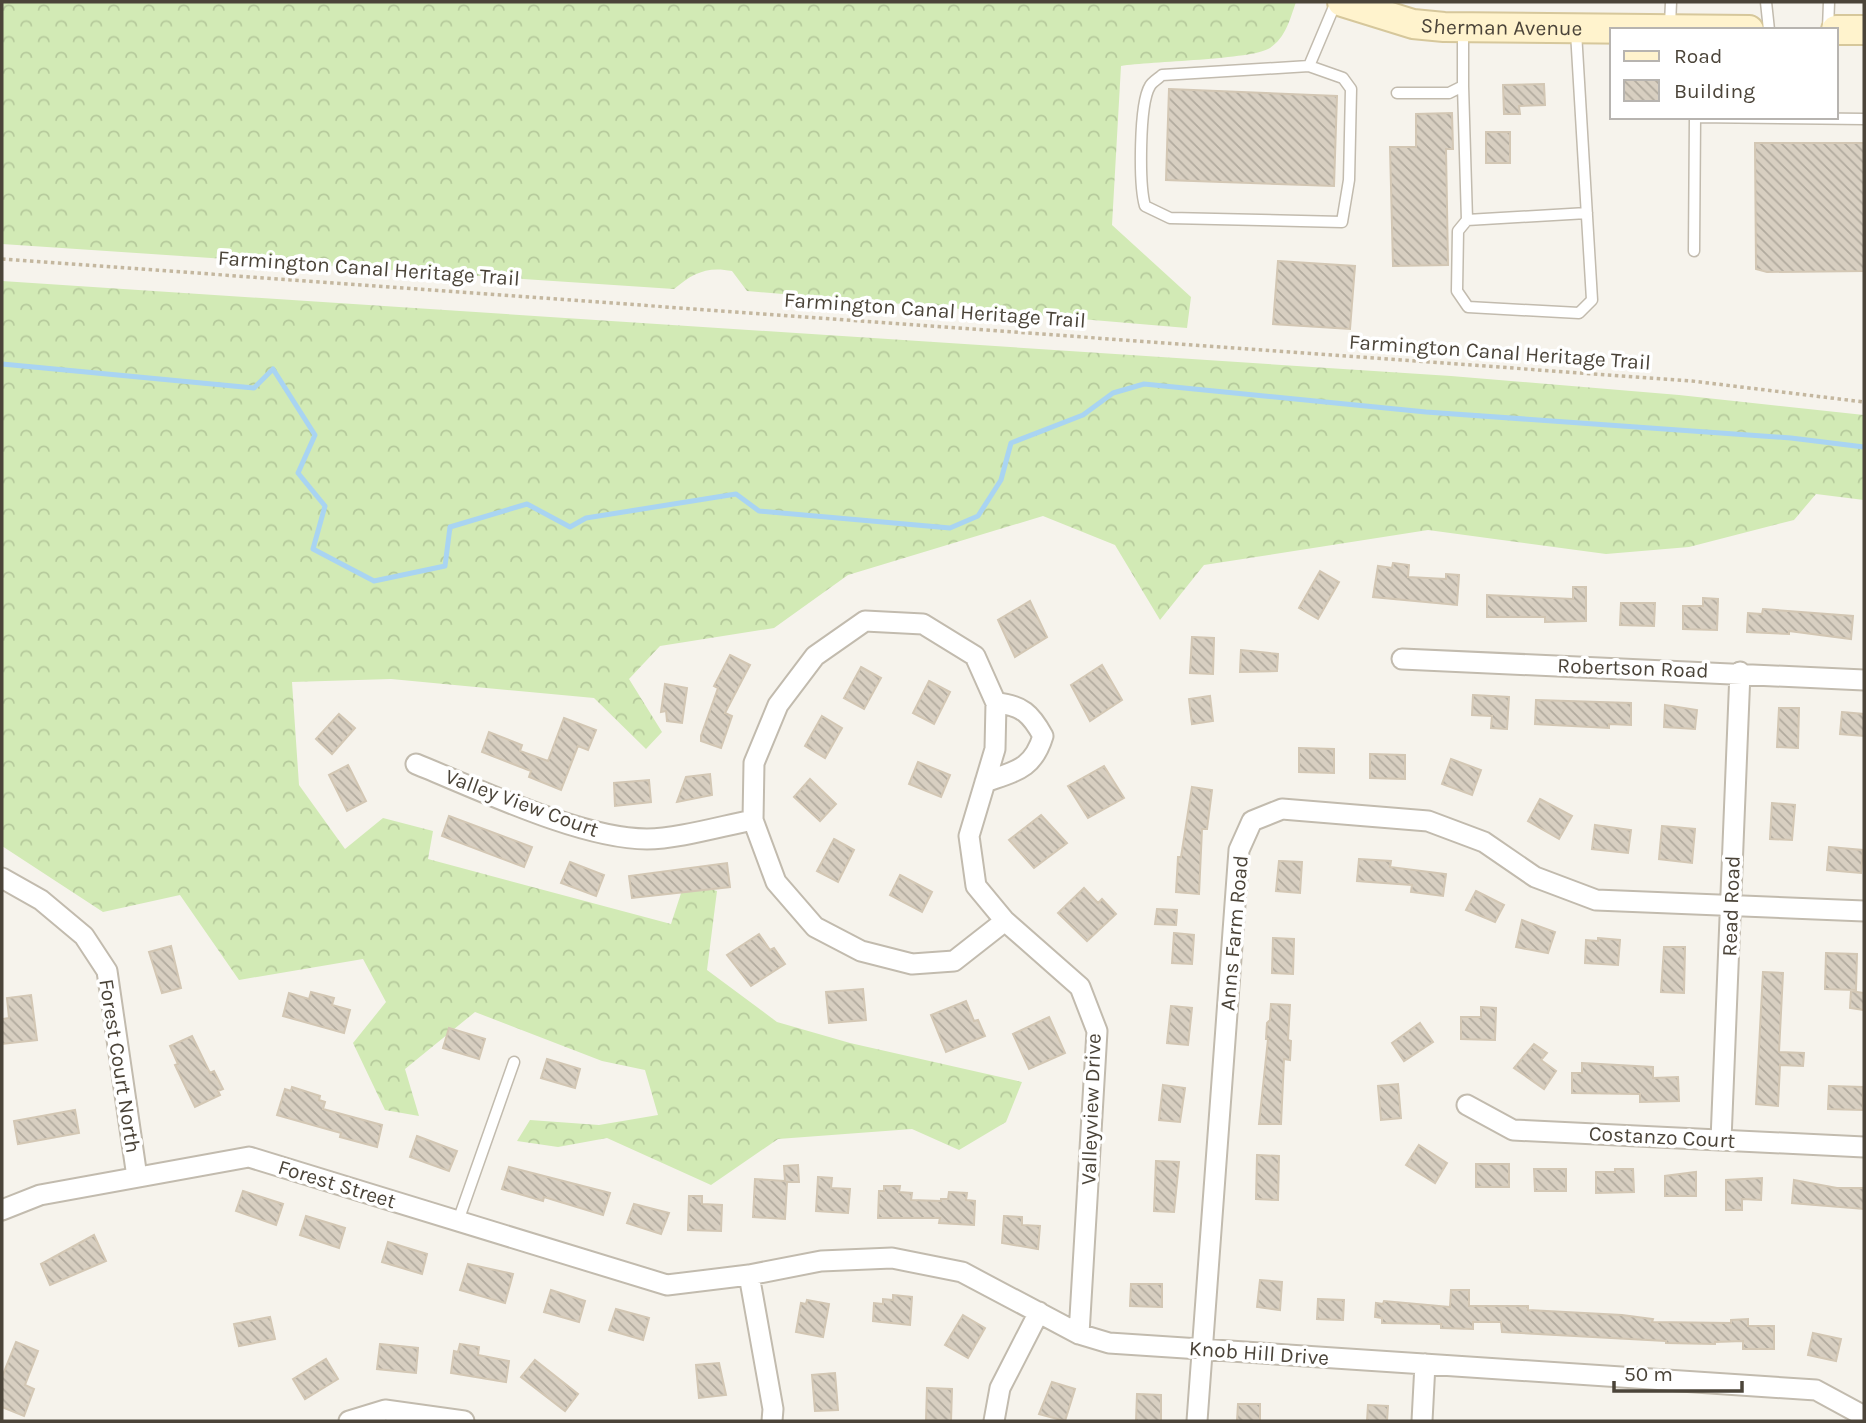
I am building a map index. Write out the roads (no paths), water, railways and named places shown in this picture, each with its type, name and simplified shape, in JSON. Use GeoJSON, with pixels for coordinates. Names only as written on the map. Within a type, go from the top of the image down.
{"type":"FeatureCollection","features":[{"type":"Feature","properties":{"kind":"main road","name":"Sherman Avenue"},"geometry":{"type":"LineString","coordinates":[[1342,2],[1413,24],[1463,28],[1610,29]]}},
{"type":"Feature","properties":{"kind":"main road"},"geometry":{"type":"LineString","coordinates":[[1838,30],[1864,30]]}},
{"type":"Feature","properties":{"kind":"street","name":"Valleyview Drive"},"geometry":{"type":"LineString","coordinates":[[1005,921],[954,961],[912,964],[861,951],[815,927],[776,882],[753,820],[754,763],[778,705],[815,656],[865,621],[923,624],[975,656],[996,703],[995,749],[969,836],[976,886],[1005,921],[1080,986],[1097,1031],[1079,1334]]}},
{"type":"Feature","properties":{"kind":"street","name":"Robertson Road"},"geometry":{"type":"LineString","coordinates":[[1402,659],[1864,680]]}},
{"type":"Feature","properties":{"kind":"street","name":"Read Road"},"geometry":{"type":"LineString","coordinates":[[1721,1140],[1740,673]]}},
{"type":"Feature","properties":{"kind":"street"},"geometry":{"type":"LineString","coordinates":[[985,782],[1016,771],[1037,756],[1044,736],[1033,718],[1017,704],[996,703]]}},
{"type":"Feature","properties":{"kind":"street","name":"Valley View Court"},"geometry":{"type":"LineString","coordinates":[[416,764],[528,809],[601,833],[647,839],[753,820]]}},
{"type":"Feature","properties":{"kind":"street","name":"Anns Farm Road"},"geometry":{"type":"LineString","coordinates":[[1197,1421],[1239,850],[1252,821],[1282,809],[1428,821],[1484,842],[1535,877],[1596,900],[1864,911]]}},
{"type":"Feature","properties":{"kind":"street","name":"Forest Court North"},"geometry":{"type":"LineString","coordinates":[[2,878],[41,900],[85,936],[107,971],[137,1177]]}},
{"type":"Feature","properties":{"kind":"street","name":"Costanzo Court"},"geometry":{"type":"LineString","coordinates":[[1467,1104],[1513,1130],[1864,1147]]}},
{"type":"Feature","properties":{"kind":"street","name":"Forest Street"},"geometry":{"type":"LineString","coordinates":[[2,1210],[40,1195],[249,1157],[667,1284]]}},
{"type":"Feature","properties":{"kind":"street","name":"Knob Hill Drive"},"geometry":{"type":"LineString","coordinates":[[667,1284],[749,1275],[821,1261],[892,1258],[962,1272],[1079,1334],[1109,1343],[1816,1390],[1864,1416]]}},
{"type":"Feature","properties":{"kind":"street"},"geometry":{"type":"LineString","coordinates":[[749,1275],[773,1409],[772,1421]]}},
{"type":"Feature","properties":{"kind":"street"},"geometry":{"type":"LineString","coordinates":[[994,1421],[1000,1388],[1039,1312]]}},
{"type":"Feature","properties":{"kind":"street"},"geometry":{"type":"LineString","coordinates":[[1422,1421],[1425,1364]]}},
{"type":"Feature","properties":{"kind":"street"},"geometry":{"type":"LineString","coordinates":[[349,1421],[385,1410],[464,1421]]}},
{"type":"Feature","properties":{"kind":"lane"},"geometry":{"type":"LineString","coordinates":[[1308,66],[1336,2]]}},
{"type":"Feature","properties":{"kind":"lane"},"geometry":{"type":"LineString","coordinates":[[1670,28],[1671,2]]}},
{"type":"Feature","properties":{"kind":"lane"},"geometry":{"type":"LineString","coordinates":[[1766,2],[1769,28]]}},
{"type":"Feature","properties":{"kind":"lane"},"geometry":{"type":"LineString","coordinates":[[1828,28],[1829,2]]}},
{"type":"Feature","properties":{"kind":"lane"},"geometry":{"type":"LineString","coordinates":[[1463,28],[1467,220],[1458,231],[1457,291],[1468,307],[1579,313],[1592,300],[1576,29]]}},
{"type":"Feature","properties":{"kind":"lane"},"geometry":{"type":"LineString","coordinates":[[1308,66],[1343,78],[1351,89],[1349,180],[1342,222],[1170,218],[1145,206],[1140,187],[1145,104],[1150,86],[1162,75],[1308,66]]}},
{"type":"Feature","properties":{"kind":"lane"},"geometry":{"type":"LineString","coordinates":[[1397,93],[1449,93],[1463,86]]}},
{"type":"Feature","properties":{"kind":"lane"},"geometry":{"type":"LineString","coordinates":[[1694,251],[1695,119]]}},
{"type":"Feature","properties":{"kind":"lane"},"geometry":{"type":"LineString","coordinates":[[1838,119],[1864,119]]}},
{"type":"Feature","properties":{"kind":"lane"},"geometry":{"type":"LineString","coordinates":[[1467,220],[1587,213]]}},
{"type":"Feature","properties":{"kind":"lane"},"geometry":{"type":"LineString","coordinates":[[458,1221],[514,1062]]}},
{"type":"Feature","properties":{"kind":"waterway"},"geometry":{"type":"LineString","coordinates":[[2,364],[254,388],[273,369],[315,435],[298,473],[325,506],[313,549],[374,581],[445,566],[450,527],[527,504],[570,527],[586,518],[736,494],[759,511],[950,528],[978,516],[1001,480],[1011,443],[1083,415],[1113,393],[1144,384],[1426,412],[1791,438],[1864,447]]}}]}
